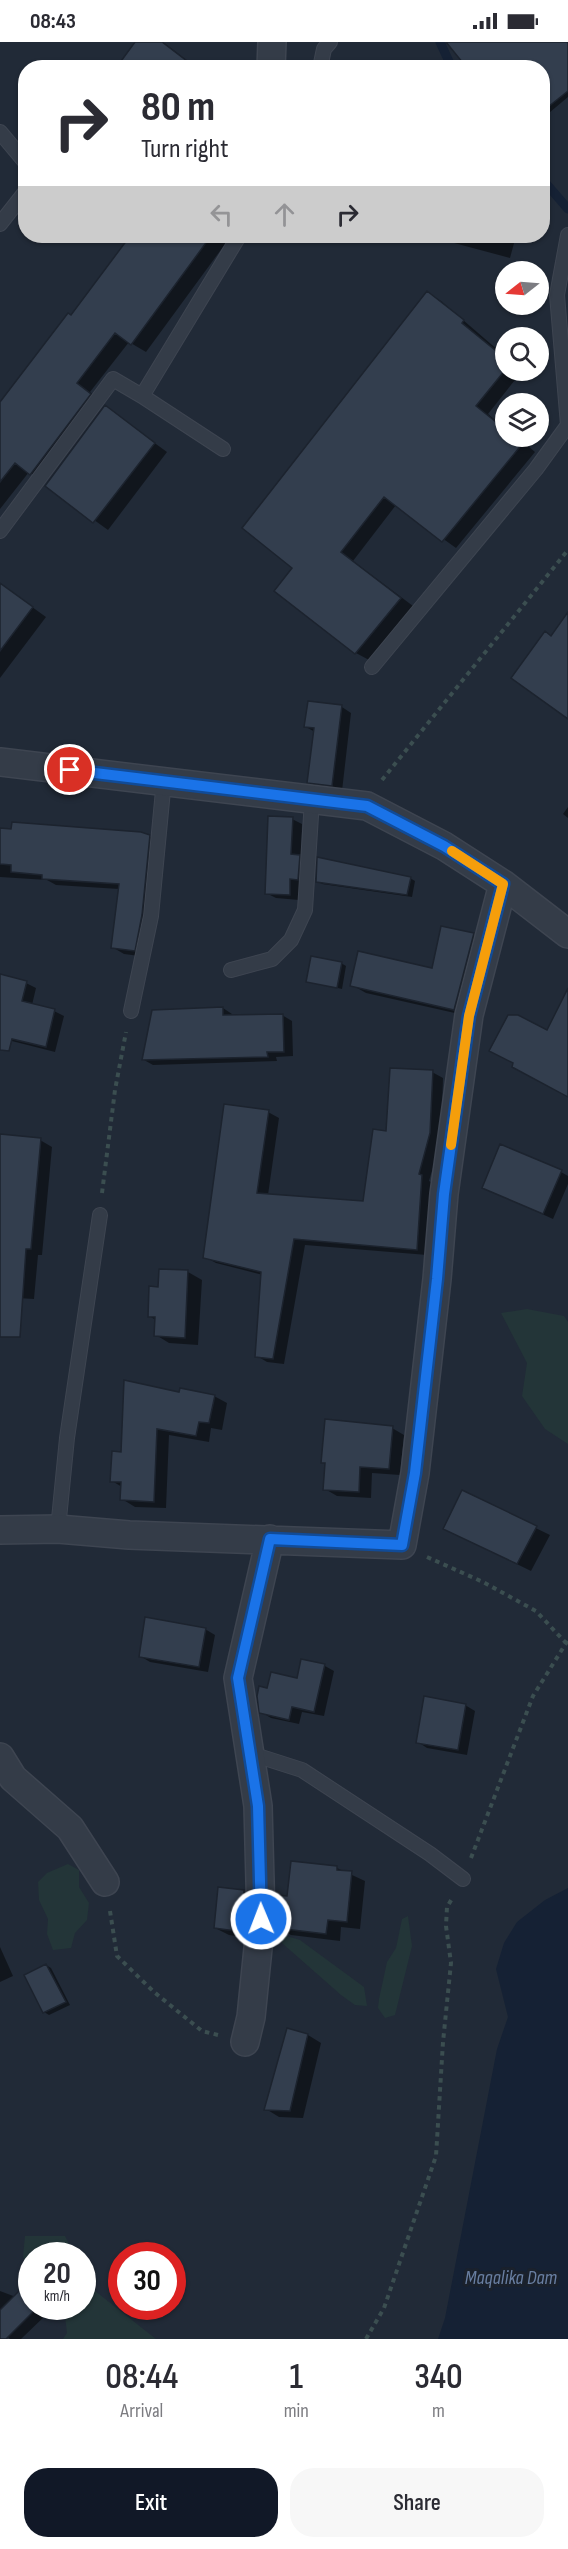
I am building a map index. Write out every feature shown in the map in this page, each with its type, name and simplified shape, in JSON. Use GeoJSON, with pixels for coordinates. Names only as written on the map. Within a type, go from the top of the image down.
{"type":"FeatureCollection","features":[{"type":"Feature","properties":{"kind":"street"},"geometry":{"type":"LineString","coordinates":[[271,60],[272,42]]}},
{"type":"Feature","properties":{"kind":"street"},"geometry":{"type":"LineString","coordinates":[[0,762],[367,806],[444,846],[503,884],[568,934]]}},
{"type":"Feature","properties":{"kind":"street"},"geometry":{"type":"LineString","coordinates":[[0,1530],[58,1529],[129,1535],[402,1545],[415,1473],[437,1279],[444,1194],[469,1016],[503,884]]}},
{"type":"Feature","properties":{"kind":"street"},"geometry":{"type":"LineString","coordinates":[[245,2043],[251,2017],[261,1919],[258,1806],[252,1754],[238,1678],[270,1539]]}},
{"type":"Feature","properties":{"kind":"street"},"geometry":{"type":"LineString","coordinates":[[0,1757],[13,1778],[70,1828],[105,1882]]}},
{"type":"Feature","properties":{"kind":"lane"},"geometry":{"type":"LineString","coordinates":[[322,60],[324,49],[330,42]]}},
{"type":"Feature","properties":{"kind":"lane"},"geometry":{"type":"LineString","coordinates":[[0,132],[18,153]]}},
{"type":"Feature","properties":{"kind":"lane"},"geometry":{"type":"LineString","coordinates":[[0,224],[18,201]]}},
{"type":"Feature","properties":{"kind":"lane"},"geometry":{"type":"LineString","coordinates":[[372,667],[536,469],[568,425],[557,295],[568,235]]}},
{"type":"Feature","properties":{"kind":"lane"},"geometry":{"type":"LineString","coordinates":[[142,396],[235,243]]}},
{"type":"Feature","properties":{"kind":"lane"},"geometry":{"type":"LineString","coordinates":[[0,531],[113,380],[142,396],[223,449]]}},
{"type":"Feature","properties":{"kind":"lane"},"geometry":{"type":"LineString","coordinates":[[131,1011],[152,916],[164,780]]}},
{"type":"Feature","properties":{"kind":"lane"},"geometry":{"type":"LineString","coordinates":[[231,970],[272,959],[291,940],[305,910],[312,800]]}},
{"type":"Feature","properties":{"kind":"lane"},"geometry":{"type":"LineString","coordinates":[[58,1529],[67,1438],[100,1215]]}},
{"type":"Feature","properties":{"kind":"lane"},"geometry":{"type":"LineString","coordinates":[[252,1754],[302,1770],[430,1854],[463,1879]]}},
{"type":"Feature","properties":{"kind":"path"},"geometry":{"type":"LineString","coordinates":[[367,806],[373,791],[568,550]]}},
{"type":"Feature","properties":{"kind":"path"},"geometry":{"type":"LineString","coordinates":[[100,1215],[115,1090],[131,1011]]}},
{"type":"Feature","properties":{"kind":"path"},"geometry":{"type":"LineString","coordinates":[[366,2339],[384,2308],[436,2156],[443,2042],[451,1963],[446,1926],[447,1907],[463,1879],[533,1696],[567,1641],[536,1611],[483,1582],[402,1545]]}},
{"type":"Feature","properties":{"kind":"path"},"geometry":{"type":"LineString","coordinates":[[105,1882],[117,1956],[154,1992],[202,2031],[245,2043]]}},
{"type":"Feature","properties":{"kind":"shaded area"},"geometry":{"type":"Polygon","coordinates":[[[527,1309],[564,1316],[568,1322],[568,1444],[545,1429],[522,1396],[527,1363],[501,1313],[527,1309]]]}},
{"type":"Feature","properties":{"kind":"shaded area"},"geometry":{"type":"Polygon","coordinates":[[[68,1864],[79,1870],[79,1887],[89,1903],[87,1920],[75,1933],[71,1948],[53,1950],[47,1934],[48,1919],[39,1900],[38,1882],[47,1873],[68,1864]]]}},
{"type":"Feature","properties":{"kind":"shaded area"},"geometry":{"type":"Polygon","coordinates":[[[408,1916],[412,1946],[395,2015],[385,2018],[378,2008],[387,1962],[396,1948],[402,1919],[408,1916]]]}},
{"type":"Feature","properties":{"kind":"shaded area"},"geometry":{"type":"Polygon","coordinates":[[[283,1935],[300,1940],[364,1987],[367,2006],[355,2005],[341,1995],[282,1943],[283,1935]]]}},
{"type":"Feature","properties":{"kind":"shaded area"},"geometry":{"type":"Polygon","coordinates":[[[25,2236],[65,2236],[68,2242],[24,2242],[25,2236]]]}},
{"type":"Feature","properties":{"kind":"shaded area"},"geometry":{"type":"Polygon","coordinates":[[[96,2292],[108,2301],[108,2320],[132,2320],[156,2339],[63,2339],[67,2333],[66,2320],[96,2320],[96,2292]]]}},
{"type":"Feature","properties":{"kind":"water","name":"Maqalika Dam"},"geometry":{"type":"Polygon","coordinates":[[[568,1888],[568,2339],[438,2339],[445,2318],[497,2049],[508,2017],[496,1969],[504,1943],[517,1922],[545,1900],[568,1888]]]}},
{"type":"Feature","properties":{"kind":"building"},"geometry":{"type":"Polygon","coordinates":[[[135,42],[162,42],[186,60],[122,60],[135,42]]]}},
{"type":"Feature","properties":{"kind":"building"},"geometry":{"type":"Polygon","coordinates":[[[446,42],[568,42],[568,91],[550,105],[550,60],[461,60],[446,42]]]}},
{"type":"Feature","properties":{"kind":"building"},"geometry":{"type":"Polygon","coordinates":[[[125,243],[206,243],[131,345],[115,333],[77,383],[91,394],[30,475],[15,463],[0,482],[0,402],[68,313],[71,315],[125,243]]]}},
{"type":"Feature","properties":{"kind":"building"},"geometry":{"type":"Polygon","coordinates":[[[427,291],[464,320],[462,323],[495,350],[496,381],[476,406],[495,421],[495,447],[520,447],[442,542],[384,497],[341,552],[401,598],[355,654],[274,591],[292,568],[242,528],[427,291]]]}},
{"type":"Feature","properties":{"kind":"building"},"geometry":{"type":"Polygon","coordinates":[[[105,405],[155,443],[93,523],[45,486],[105,405]]]}},
{"type":"Feature","properties":{"kind":"building"},"geometry":{"type":"Polygon","coordinates":[[[0,583],[33,607],[0,651],[0,583]]]}},
{"type":"Feature","properties":{"kind":"building"},"geometry":{"type":"Polygon","coordinates":[[[568,612],[568,719],[511,678],[545,631],[551,636],[568,612]]]}},
{"type":"Feature","properties":{"kind":"building"},"geometry":{"type":"Polygon","coordinates":[[[308,701],[342,705],[332,786],[307,783],[314,728],[304,727],[308,701]]]}},
{"type":"Feature","properties":{"kind":"building"},"geometry":{"type":"Polygon","coordinates":[[[268,816],[293,817],[291,854],[300,855],[298,880],[290,879],[290,895],[265,894],[268,816]]]}},
{"type":"Feature","properties":{"kind":"building"},"geometry":{"type":"Polygon","coordinates":[[[12,822],[141,832],[150,835],[142,915],[135,951],[111,948],[119,884],[42,879],[42,875],[11,872],[11,865],[0,864],[0,828],[11,829],[12,822]]]}},
{"type":"Feature","properties":{"kind":"building"},"geometry":{"type":"Polygon","coordinates":[[[317,857],[411,877],[407,895],[316,882],[317,857]]]}},
{"type":"Feature","properties":{"kind":"building"},"geometry":{"type":"Polygon","coordinates":[[[441,926],[474,933],[454,1010],[350,986],[358,951],[432,968],[441,926]]]}},
{"type":"Feature","properties":{"kind":"building"},"geometry":{"type":"Polygon","coordinates":[[[311,956],[342,962],[337,988],[306,982],[311,956]]]}},
{"type":"Feature","properties":{"kind":"building"},"geometry":{"type":"Polygon","coordinates":[[[0,974],[27,981],[22,1001],[55,1009],[46,1047],[12,1039],[9,1051],[0,1050],[0,974]]]}},
{"type":"Feature","properties":{"kind":"building"},"geometry":{"type":"Polygon","coordinates":[[[568,988],[568,1097],[512,1067],[513,1063],[489,1051],[508,1015],[518,1015],[547,1030],[568,988]]]}},
{"type":"Feature","properties":{"kind":"building"},"geometry":{"type":"Polygon","coordinates":[[[223,1007],[223,1015],[283,1014],[284,1052],[267,1052],[268,1057],[142,1060],[152,1010],[223,1007]]]}},
{"type":"Feature","properties":{"kind":"building"},"geometry":{"type":"Polygon","coordinates":[[[390,1068],[433,1070],[430,1133],[419,1174],[422,1175],[417,1250],[294,1239],[273,1359],[255,1357],[261,1272],[203,1258],[224,1104],[269,1110],[257,1193],[363,1201],[373,1129],[386,1131],[390,1068]]]}},
{"type":"Feature","properties":{"kind":"building"},"geometry":{"type":"Polygon","coordinates":[[[0,1134],[41,1138],[31,1249],[26,1249],[20,1337],[0,1337],[0,1134]]]}},
{"type":"Feature","properties":{"kind":"building"},"geometry":{"type":"Polygon","coordinates":[[[500,1144],[562,1170],[543,1214],[482,1188],[500,1144]]]}},
{"type":"Feature","properties":{"kind":"building"},"geometry":{"type":"Polygon","coordinates":[[[159,1269],[188,1270],[185,1338],[154,1336],[155,1317],[148,1317],[149,1286],[158,1287],[159,1269]]]}},
{"type":"Feature","properties":{"kind":"building"},"geometry":{"type":"Polygon","coordinates":[[[124,1380],[179,1392],[180,1388],[215,1395],[209,1423],[199,1422],[196,1436],[157,1429],[154,1502],[120,1500],[121,1482],[110,1482],[112,1451],[121,1452],[124,1380]]]}},
{"type":"Feature","properties":{"kind":"building"},"geometry":{"type":"Polygon","coordinates":[[[325,1419],[393,1426],[389,1469],[360,1467],[359,1492],[323,1490],[325,1463],[321,1463],[325,1419]]]}},
{"type":"Feature","properties":{"kind":"building"},"geometry":{"type":"Polygon","coordinates":[[[462,1490],[537,1526],[517,1564],[443,1529],[462,1490]]]}},
{"type":"Feature","properties":{"kind":"building"},"geometry":{"type":"Polygon","coordinates":[[[145,1617],[206,1628],[199,1667],[139,1657],[145,1617]]]}},
{"type":"Feature","properties":{"kind":"building"},"geometry":{"type":"Polygon","coordinates":[[[301,1659],[325,1664],[314,1712],[292,1707],[289,1720],[259,1713],[257,1696],[259,1686],[267,1688],[271,1672],[297,1678],[301,1659]]]}},
{"type":"Feature","properties":{"kind":"building"},"geometry":{"type":"Polygon","coordinates":[[[424,1696],[466,1704],[458,1750],[416,1743],[424,1696]]]}},
{"type":"Feature","properties":{"kind":"building"},"geometry":{"type":"Polygon","coordinates":[[[291,1861],[337,1866],[337,1870],[352,1871],[347,1922],[328,1920],[326,1934],[276,1928],[276,1895],[287,1896],[291,1861]]]}},
{"type":"Feature","properties":{"kind":"building"},"geometry":{"type":"Polygon","coordinates":[[[218,1887],[244,1890],[243,1932],[214,1928],[218,1887]]]}},
{"type":"Feature","properties":{"kind":"building"},"geometry":{"type":"Polygon","coordinates":[[[46,1964],[66,2002],[43,2013],[24,1975],[46,1964]]]}},
{"type":"Feature","properties":{"kind":"building"},"geometry":{"type":"Polygon","coordinates":[[[287,2028],[308,2034],[290,2111],[264,2110],[287,2028]]]}},
{"type":"Feature","properties":{"kind":"building"},"geometry":{"type":"Polygon","coordinates":[[[18,2292],[18,2320],[25,2320],[6,2339],[0,2339],[0,2310],[18,2292]]]}},
{"type":"Feature","properties":{"kind":"waterway"},"geometry":{"type":"LineString","coordinates":[[440,42],[448,60]]}},
{"type":"Feature","properties":{"kind":"waterway"},"geometry":{"type":"LineString","coordinates":[[550,188],[568,209]]}},
{"type":"Feature","properties":{"kind":"slow traffic"},"geometry":{"type":"LineString","coordinates":[[451,1145],[469,1016],[503,884],[452,851]]}},
{"type":"Feature","properties":{"kind":"route"},"geometry":{"type":"LineString","coordinates":[[70,770],[367,806],[444,846],[503,884],[469,1016],[444,1194],[437,1279],[415,1473],[402,1545],[270,1539],[238,1678],[252,1754],[258,1806],[261,1919]]}}]}
